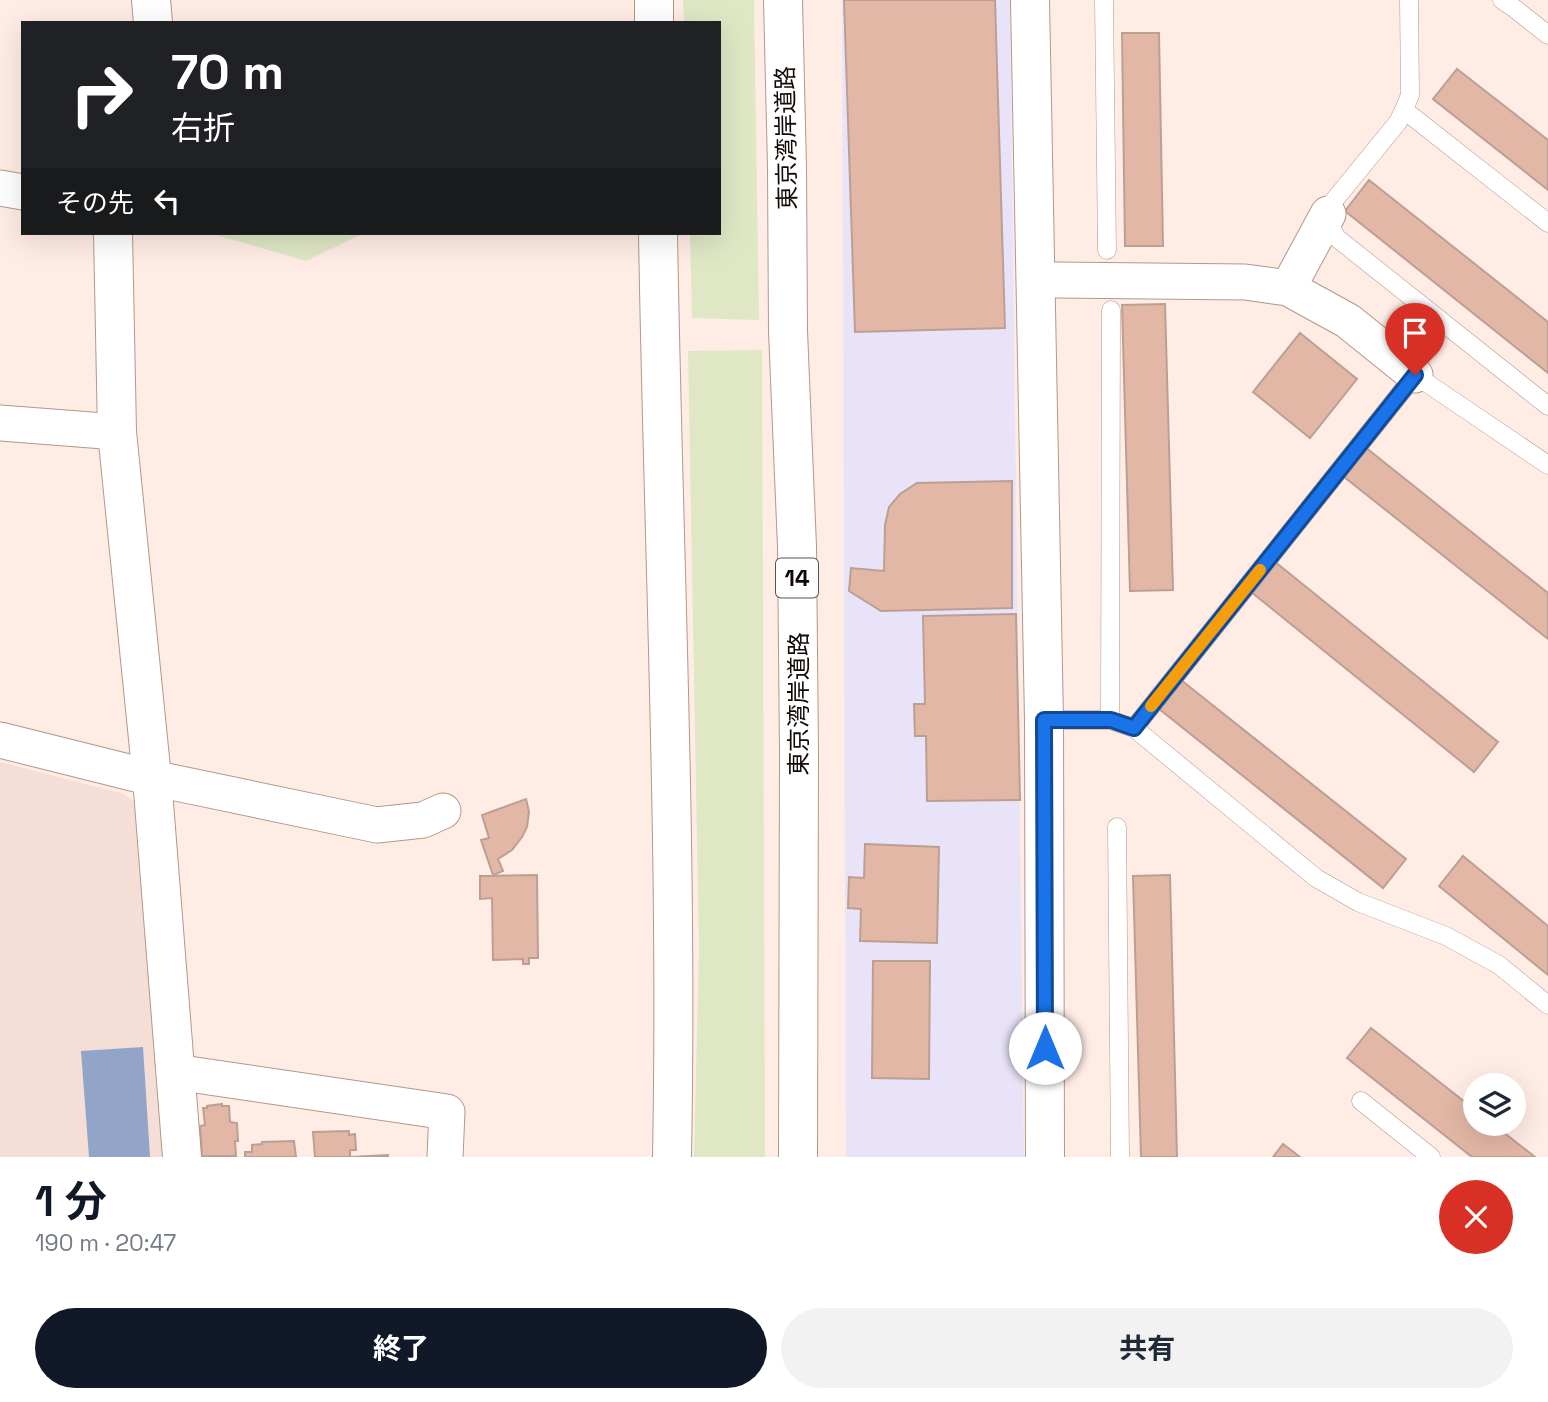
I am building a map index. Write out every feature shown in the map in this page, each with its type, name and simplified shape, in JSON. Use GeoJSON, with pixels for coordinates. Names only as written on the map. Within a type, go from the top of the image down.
{"type":"FeatureCollection","features":[{"type":"Feature","properties":{"kind":"main road"},"geometry":{"type":"LineString","coordinates":[[151,0],[152,21]]}},
{"type":"Feature","properties":{"kind":"main road"},"geometry":{"type":"LineString","coordinates":[[654,0],[654,21]]}},
{"type":"Feature","properties":{"kind":"main road","name":"東京湾岸道路"},"geometry":{"type":"LineString","coordinates":[[783,0],[799,753],[798,1157]]}},
{"type":"Feature","properties":{"kind":"main road"},"geometry":{"type":"LineString","coordinates":[[1030,0],[1044,720],[1045,1157]]}},
{"type":"Feature","properties":{"kind":"main road"},"geometry":{"type":"LineString","coordinates":[[113,235],[117,432],[152,778],[182,1157]]}},
{"type":"Feature","properties":{"kind":"main road"},"geometry":{"type":"LineString","coordinates":[[658,235],[671,749],[672,1157]]}},
{"type":"Feature","properties":{"kind":"street"},"geometry":{"type":"LineString","coordinates":[[0,188],[21,192]]}},
{"type":"Feature","properties":{"kind":"street"},"geometry":{"type":"LineString","coordinates":[[1288,288],[1328,214]]}},
{"type":"Feature","properties":{"kind":"street"},"geometry":{"type":"LineString","coordinates":[[1056,280],[1245,282],[1288,288],[1348,321],[1415,375]]}},
{"type":"Feature","properties":{"kind":"street"},"geometry":{"type":"LineString","coordinates":[[0,423],[117,432]]}},
{"type":"Feature","properties":{"kind":"street"},"geometry":{"type":"LineString","coordinates":[[0,740],[152,778],[377,825],[423,821],[443,811]]}},
{"type":"Feature","properties":{"kind":"street"},"geometry":{"type":"LineString","coordinates":[[175,1072],[447,1111],[445,1157]]}},
{"type":"Feature","properties":{"kind":"lane"},"geometry":{"type":"LineString","coordinates":[[1104,0],[1107,250]]}},
{"type":"Feature","properties":{"kind":"lane"},"geometry":{"type":"LineString","coordinates":[[1409,0],[1410,95],[1398,122],[1332,203],[1328,214],[1330,227],[1337,238],[1548,407]]}},
{"type":"Feature","properties":{"kind":"lane"},"geometry":{"type":"LineString","coordinates":[[1502,0],[1548,35]]}},
{"type":"Feature","properties":{"kind":"lane"},"geometry":{"type":"LineString","coordinates":[[1404,110],[1548,223]]}},
{"type":"Feature","properties":{"kind":"lane"},"geometry":{"type":"LineString","coordinates":[[1111,310],[1111,720]]}},
{"type":"Feature","properties":{"kind":"lane"},"geometry":{"type":"LineString","coordinates":[[1134,728],[1415,375],[1548,465]]}},
{"type":"Feature","properties":{"kind":"lane"},"geometry":{"type":"LineString","coordinates":[[1044,720],[1111,720],[1134,728],[1316,878],[1358,902],[1446,936],[1499,965],[1548,1005]]}},
{"type":"Feature","properties":{"kind":"lane"},"geometry":{"type":"LineString","coordinates":[[1117,827],[1120,1157]]}},
{"type":"Feature","properties":{"kind":"lane"},"geometry":{"type":"LineString","coordinates":[[1361,1101],[1431,1157]]}},
{"type":"Feature","properties":{"kind":"shaded area"},"geometry":{"type":"Polygon","coordinates":[[[842,0],[1010,0],[1024,1157],[846,1157],[842,0]]]}},
{"type":"Feature","properties":{"kind":"shaded area"},"geometry":{"type":"Polygon","coordinates":[[[0,762],[124,794],[138,805],[164,1157],[0,1157],[0,762]]]}},
{"type":"Feature","properties":{"kind":"green space"},"geometry":{"type":"Polygon","coordinates":[[[683,0],[754,0],[759,320],[692,318],[690,235],[721,235],[721,21],[684,21],[683,0]]]}},
{"type":"Feature","properties":{"kind":"green space"},"geometry":{"type":"Polygon","coordinates":[[[217,235],[360,235],[306,261],[217,235]]]}},
{"type":"Feature","properties":{"kind":"green space"},"geometry":{"type":"Polygon","coordinates":[[[762,350],[765,1157],[694,1157],[699,949],[688,351],[762,350]]]}},
{"type":"Feature","properties":{"kind":"water"},"geometry":{"type":"Polygon","coordinates":[[[143,1047],[150,1157],[89,1157],[81,1051],[143,1047]]]}},
{"type":"Feature","properties":{"kind":"building"},"geometry":{"type":"Polygon","coordinates":[[[844,0],[995,0],[1005,328],[855,332],[844,0]]]}},
{"type":"Feature","properties":{"kind":"building"},"geometry":{"type":"Polygon","coordinates":[[[1122,33],[1159,33],[1163,246],[1125,246],[1122,33]]]}},
{"type":"Feature","properties":{"kind":"building"},"geometry":{"type":"Polygon","coordinates":[[[1457,69],[1548,140],[1548,190],[1433,99],[1457,69]]]}},
{"type":"Feature","properties":{"kind":"building"},"geometry":{"type":"Polygon","coordinates":[[[1369,180],[1548,322],[1548,373],[1345,211],[1369,180]]]}},
{"type":"Feature","properties":{"kind":"building"},"geometry":{"type":"Polygon","coordinates":[[[1165,304],[1173,590],[1130,591],[1122,305],[1165,304]]]}},
{"type":"Feature","properties":{"kind":"building"},"geometry":{"type":"Polygon","coordinates":[[[1300,333],[1357,379],[1310,438],[1253,392],[1300,333]]]}},
{"type":"Feature","properties":{"kind":"building"},"geometry":{"type":"Polygon","coordinates":[[[1365,447],[1548,593],[1548,639],[1343,476],[1365,447]]]}},
{"type":"Feature","properties":{"kind":"building"},"geometry":{"type":"Polygon","coordinates":[[[1012,481],[1012,608],[881,611],[849,591],[851,568],[884,571],[885,525],[889,507],[900,494],[917,483],[1012,481]]]}},
{"type":"Feature","properties":{"kind":"building"},"geometry":{"type":"Polygon","coordinates":[[[1274,561],[1498,742],[1474,772],[1250,591],[1274,561]]]}},
{"type":"Feature","properties":{"kind":"building"},"geometry":{"type":"Polygon","coordinates":[[[1016,614],[1020,800],[927,801],[926,736],[915,736],[914,704],[925,704],[923,616],[1016,614]]]}},
{"type":"Feature","properties":{"kind":"building"},"geometry":{"type":"Polygon","coordinates":[[[1181,680],[1406,859],[1383,888],[1158,708],[1181,680]]]}},
{"type":"Feature","properties":{"kind":"building"},"geometry":{"type":"Polygon","coordinates":[[[526,799],[529,812],[527,827],[512,850],[498,859],[503,871],[493,875],[481,840],[489,838],[482,815],[526,799]]]}},
{"type":"Feature","properties":{"kind":"building"},"geometry":{"type":"Polygon","coordinates":[[[865,844],[939,847],[937,943],[860,941],[861,909],[848,908],[849,877],[864,878],[865,844]]]}},
{"type":"Feature","properties":{"kind":"building"},"geometry":{"type":"Polygon","coordinates":[[[1463,856],[1548,926],[1548,975],[1439,886],[1463,856]]]}},
{"type":"Feature","properties":{"kind":"building"},"geometry":{"type":"Polygon","coordinates":[[[537,875],[538,958],[529,958],[529,964],[523,964],[523,959],[493,960],[492,898],[480,899],[480,876],[537,875]]]}},
{"type":"Feature","properties":{"kind":"building"},"geometry":{"type":"Polygon","coordinates":[[[1170,875],[1177,1157],[1141,1157],[1133,876],[1170,875]]]}},
{"type":"Feature","properties":{"kind":"building"},"geometry":{"type":"Polygon","coordinates":[[[873,961],[930,961],[929,1079],[872,1078],[873,961]]]}},
{"type":"Feature","properties":{"kind":"building"},"geometry":{"type":"Polygon","coordinates":[[[1371,1028],[1463,1101],[1463,1136],[1508,1136],[1535,1157],[1472,1157],[1347,1058],[1371,1028]]]}},
{"type":"Feature","properties":{"kind":"building"},"geometry":{"type":"Polygon","coordinates":[[[222,1104],[229,1106],[230,1122],[237,1123],[236,1156],[202,1156],[200,1126],[205,1125],[203,1108],[222,1104]]]}},
{"type":"Feature","properties":{"kind":"building"},"geometry":{"type":"Polygon","coordinates":[[[349,1131],[349,1135],[355,1134],[356,1150],[350,1150],[350,1157],[315,1157],[313,1132],[349,1131]]]}},
{"type":"Feature","properties":{"kind":"building"},"geometry":{"type":"Polygon","coordinates":[[[294,1141],[296,1157],[245,1157],[245,1152],[252,1152],[252,1145],[294,1141]]]}},
{"type":"Feature","properties":{"kind":"building"},"geometry":{"type":"Polygon","coordinates":[[[1283,1144],[1300,1157],[1273,1157],[1283,1144]]]}},
{"type":"Feature","properties":{"kind":"building"},"geometry":{"type":"Polygon","coordinates":[[[388,1155],[388,1157],[350,1157],[388,1155]]]}},
{"type":"Feature","properties":{"kind":"slow traffic"},"geometry":{"type":"LineString","coordinates":[[1151,706],[1260,570]]}},
{"type":"Feature","properties":{"kind":"route"},"geometry":{"type":"LineString","coordinates":[[1045,1048],[1044,720],[1111,720],[1134,728],[1415,375]]}}]}
